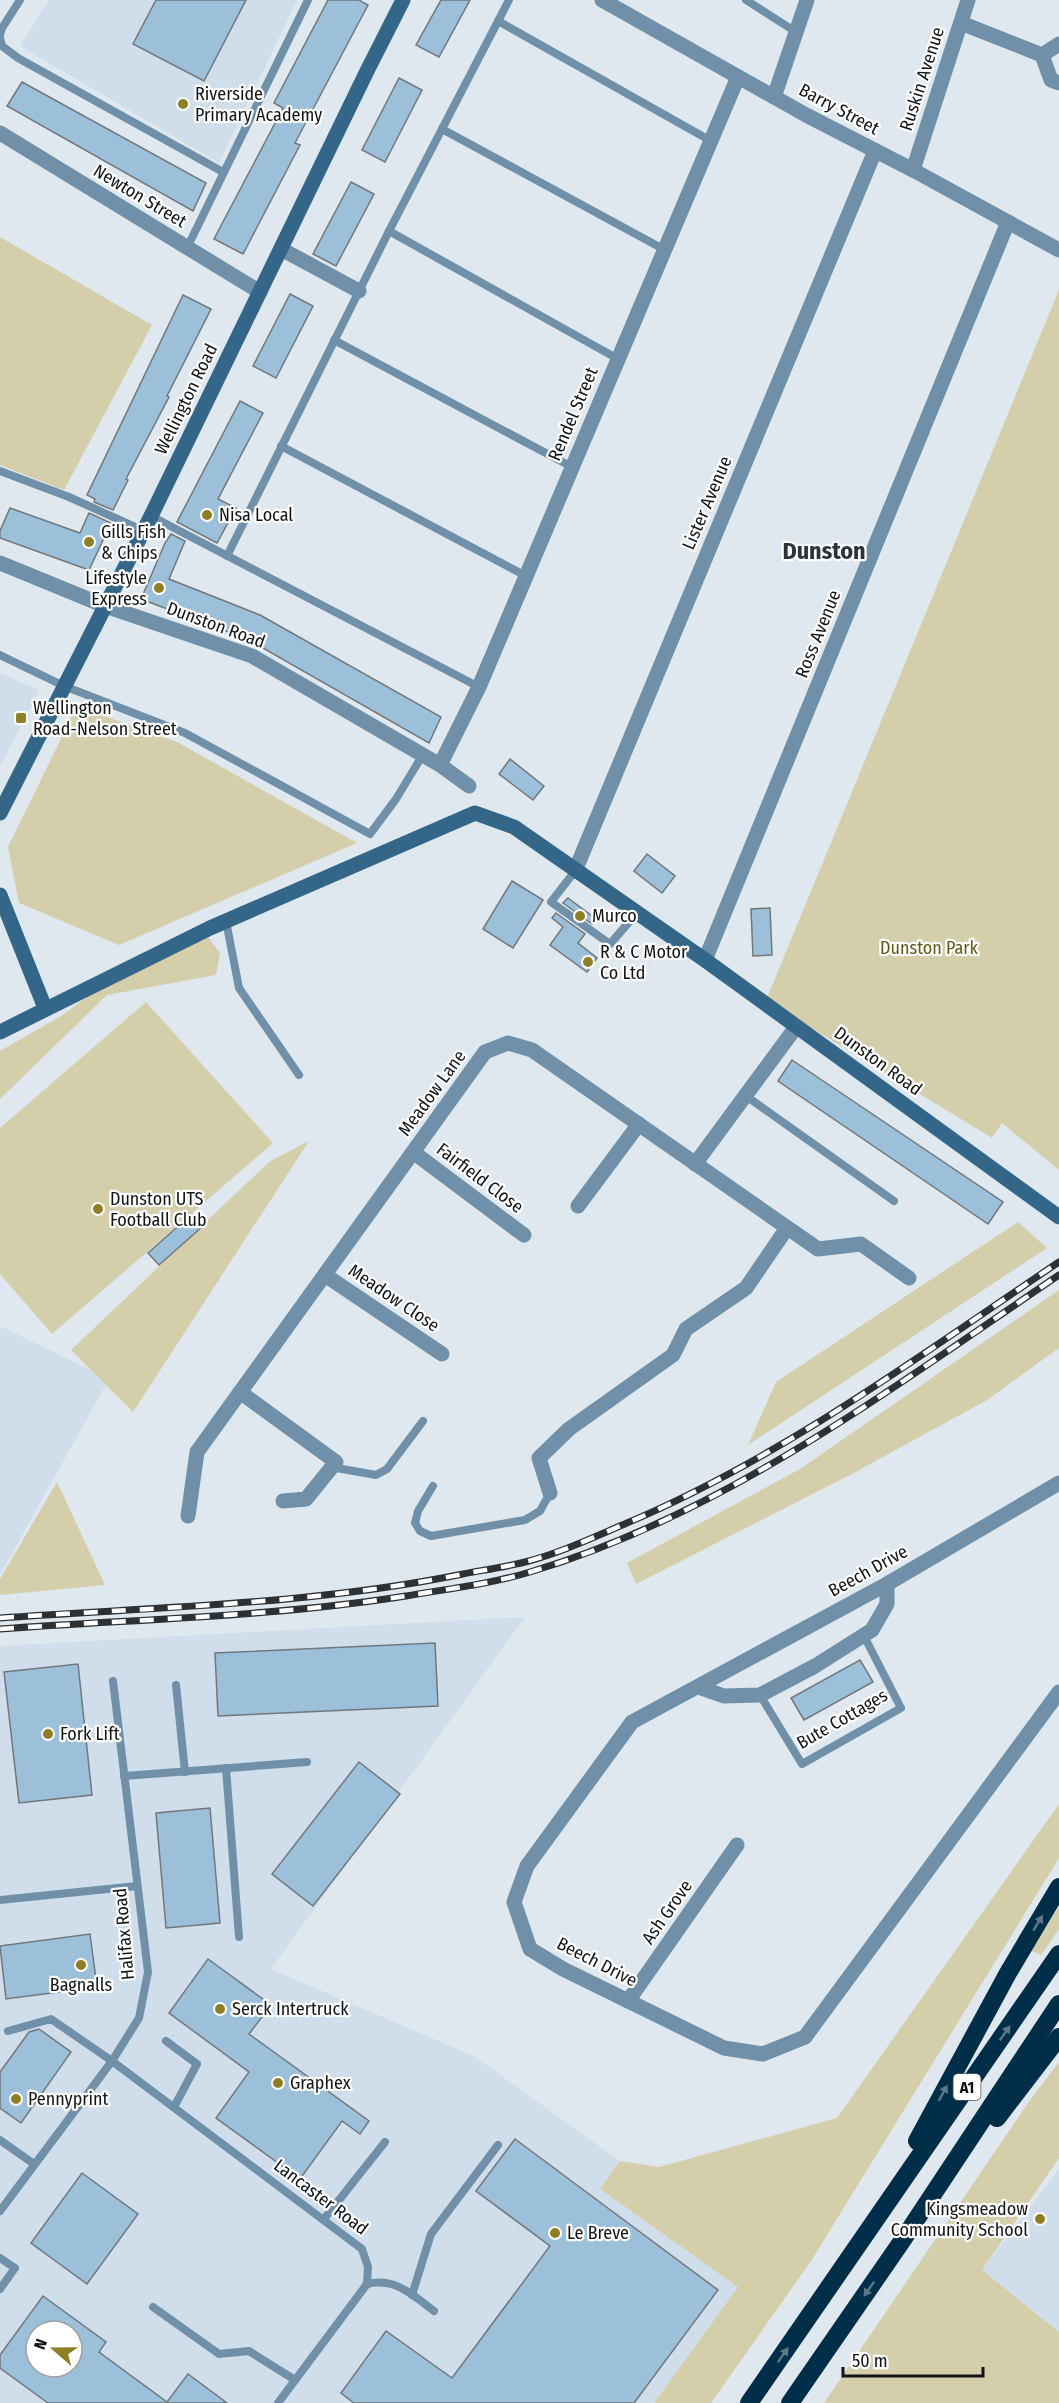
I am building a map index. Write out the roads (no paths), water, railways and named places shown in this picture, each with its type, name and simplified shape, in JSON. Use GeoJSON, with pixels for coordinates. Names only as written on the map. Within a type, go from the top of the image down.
{"type":"FeatureCollection","features":[{"type":"Feature","properties":{"kind":"highway"},"geometry":{"type":"LineString","coordinates":[[875,2219],[1008,1972],[1059,1887]]}},
{"type":"Feature","properties":{"kind":"highway","name":"A1"},"geometry":{"type":"LineString","coordinates":[[749,2403],[1059,1954]]}},
{"type":"Feature","properties":{"kind":"highway","name":"A1"},"geometry":{"type":"LineString","coordinates":[[790,2403],[902,2241],[1059,2004]]}},
{"type":"Feature","properties":{"kind":"highway"},"geometry":{"type":"LineString","coordinates":[[902,2241],[1059,2037]]}},
{"type":"Feature","properties":{"kind":"street","name":"Wellington Road"},"geometry":{"type":"LineString","coordinates":[[0,813],[144,531],[403,0]]}},
{"type":"Feature","properties":{"kind":"street","name":"Barry Street"},"geometry":{"type":"LineString","coordinates":[[602,0],[774,97],[1059,250]]}},
{"type":"Feature","properties":{"kind":"street"},"geometry":{"type":"LineString","coordinates":[[774,97],[807,0]]}},
{"type":"Feature","properties":{"kind":"street","name":"Ruskin Avenue"},"geometry":{"type":"LineString","coordinates":[[913,170],[968,0]]}},
{"type":"Feature","properties":{"kind":"street"},"geometry":{"type":"LineString","coordinates":[[961,23],[1042,55],[1051,80],[1059,83]]}},
{"type":"Feature","properties":{"kind":"street"},"geometry":{"type":"LineString","coordinates":[[1042,55],[1059,44]]}},
{"type":"Feature","properties":{"kind":"street","name":"Rendel Street"},"geometry":{"type":"LineString","coordinates":[[440,765],[479,687],[738,77]]}},
{"type":"Feature","properties":{"kind":"street","name":"Newton Street"},"geometry":{"type":"LineString","coordinates":[[0,133],[260,292]]}},
{"type":"Feature","properties":{"kind":"street","name":"Lister Avenue"},"geometry":{"type":"LineString","coordinates":[[575,871],[875,151]]}},
{"type":"Feature","properties":{"kind":"street","name":"Ross Avenue"},"geometry":{"type":"LineString","coordinates":[[705,960],[1008,222]]}},
{"type":"Feature","properties":{"kind":"street"},"geometry":{"type":"LineString","coordinates":[[282,249],[359,291]]}},
{"type":"Feature","properties":{"kind":"street","name":"Dunston Road"},"geometry":{"type":"LineString","coordinates":[[0,563],[105,606],[252,656],[440,765],[469,786]]}},
{"type":"Feature","properties":{"kind":"street","name":"Dunston Road"},"geometry":{"type":"LineString","coordinates":[[0,1032],[226,921],[475,813],[514,827],[705,960],[1059,1217]]}},
{"type":"Feature","properties":{"kind":"street"},"geometry":{"type":"LineString","coordinates":[[0,895],[45,1008]]}},
{"type":"Feature","properties":{"kind":"street"},"geometry":{"type":"LineString","coordinates":[[695,1164],[796,1027]]}},
{"type":"Feature","properties":{"kind":"street","name":"Meadow Lane"},"geometry":{"type":"LineString","coordinates":[[188,1516],[197,1452],[484,1053],[508,1043],[532,1050],[818,1249],[861,1244],[909,1278]]}},
{"type":"Feature","properties":{"kind":"street"},"geometry":{"type":"LineString","coordinates":[[578,1206],[639,1124]]}},
{"type":"Feature","properties":{"kind":"street","name":"Fairfield Close"},"geometry":{"type":"LineString","coordinates":[[413,1152],[524,1235]]}},
{"type":"Feature","properties":{"kind":"street"},"geometry":{"type":"LineString","coordinates":[[550,1493],[539,1458],[569,1429],[673,1355],[686,1329],[746,1288],[787,1228]]}},
{"type":"Feature","properties":{"kind":"street","name":"Meadow Close"},"geometry":{"type":"LineString","coordinates":[[324,1275],[442,1354]]}},
{"type":"Feature","properties":{"kind":"street"},"geometry":{"type":"LineString","coordinates":[[240,1392],[336,1461],[306,1500],[283,1501]]}},
{"type":"Feature","properties":{"kind":"street","name":"Beech Drive"},"geometry":{"type":"LineString","coordinates":[[1056,1488],[887,1584],[632,1722],[527,1866],[514,1902],[530,1948],[563,1969],[724,2048],[763,2054],[805,2037],[1059,1692]]}},
{"type":"Feature","properties":{"kind":"street"},"geometry":{"type":"LineString","coordinates":[[698,1688],[724,1696],[760,1695],[814,1666],[872,1630],[887,1604],[887,1584]]}},
{"type":"Feature","properties":{"kind":"street","name":"Ash Grove"},"geometry":{"type":"LineString","coordinates":[[628,2001],[737,1845]]}},
{"type":"Feature","properties":{"kind":"lane"},"geometry":{"type":"LineString","coordinates":[[20,0],[2,28],[0,37],[2,46],[18,58],[223,172]]}},
{"type":"Feature","properties":{"kind":"lane"},"geometry":{"type":"LineString","coordinates":[[187,248],[308,0]]}},
{"type":"Feature","properties":{"kind":"lane"},"geometry":{"type":"LineString","coordinates":[[227,556],[389,231],[508,0]]}},
{"type":"Feature","properties":{"kind":"lane"},"geometry":{"type":"LineString","coordinates":[[746,0],[796,32]]}},
{"type":"Feature","properties":{"kind":"lane"},"geometry":{"type":"LineString","coordinates":[[498,21],[711,141]]}},
{"type":"Feature","properties":{"kind":"lane"},"geometry":{"type":"LineString","coordinates":[[442,129],[665,250]]}},
{"type":"Feature","properties":{"kind":"lane"},"geometry":{"type":"LineString","coordinates":[[389,231],[618,359]]}},
{"type":"Feature","properties":{"kind":"lane"},"geometry":{"type":"LineString","coordinates":[[334,340],[572,467]]}},
{"type":"Feature","properties":{"kind":"lane"},"geometry":{"type":"LineString","coordinates":[[281,446],[526,576]]}},
{"type":"Feature","properties":{"kind":"lane"},"geometry":{"type":"LineString","coordinates":[[0,471],[69,496],[144,531]]}},
{"type":"Feature","properties":{"kind":"lane"},"geometry":{"type":"LineString","coordinates":[[151,516],[479,687]]}},
{"type":"Feature","properties":{"kind":"lane"},"geometry":{"type":"LineString","coordinates":[[0,655],[64,686],[185,733],[369,834],[396,799],[422,756]]}},
{"type":"Feature","properties":{"kind":"lane"},"geometry":{"type":"LineString","coordinates":[[575,871],[551,902],[610,944],[637,913]]}},
{"type":"Feature","properties":{"kind":"lane"},"geometry":{"type":"LineString","coordinates":[[226,921],[240,988],[299,1075]]}},
{"type":"Feature","properties":{"kind":"lane"},"geometry":{"type":"LineString","coordinates":[[746,1096],[894,1201]]}},
{"type":"Feature","properties":{"kind":"lane"},"geometry":{"type":"LineString","coordinates":[[331,1467],[375,1475],[387,1469],[423,1420]]}},
{"type":"Feature","properties":{"kind":"lane"},"geometry":{"type":"LineString","coordinates":[[433,1486],[418,1511],[415,1523],[420,1531],[431,1536],[525,1520],[540,1511],[550,1493]]}},
{"type":"Feature","properties":{"kind":"lane","name":"Bute Cottages"},"geometry":{"type":"LineString","coordinates":[[760,1695],[802,1764],[901,1708],[864,1636]]}},
{"type":"Feature","properties":{"kind":"lane","name":"Halifax Road"},"geometry":{"type":"LineString","coordinates":[[0,2211],[112,2061],[139,2018],[148,1972],[113,1681]]}},
{"type":"Feature","properties":{"kind":"lane"},"geometry":{"type":"LineString","coordinates":[[176,1685],[184,1772]]}},
{"type":"Feature","properties":{"kind":"lane"},"geometry":{"type":"LineString","coordinates":[[124,1776],[307,1762]]}},
{"type":"Feature","properties":{"kind":"lane"},"geometry":{"type":"LineString","coordinates":[[226,1768],[238,1937]]}},
{"type":"Feature","properties":{"kind":"lane"},"geometry":{"type":"LineString","coordinates":[[0,1900],[137,1886]]}},
{"type":"Feature","properties":{"kind":"lane","name":"Lancaster Road"},"geometry":{"type":"LineString","coordinates":[[8,2031],[51,2019],[112,2061],[362,2249],[368,2266],[367,2284]]}},
{"type":"Feature","properties":{"kind":"lane"},"geometry":{"type":"LineString","coordinates":[[166,2041],[197,2064],[174,2107]]}},
{"type":"Feature","properties":{"kind":"lane"},"geometry":{"type":"LineString","coordinates":[[0,2140],[34,2164]]}},
{"type":"Feature","properties":{"kind":"lane"},"geometry":{"type":"LineString","coordinates":[[324,2219],[385,2142]]}},
{"type":"Feature","properties":{"kind":"lane"},"geometry":{"type":"LineString","coordinates":[[411,2295],[431,2234],[498,2145]]}},
{"type":"Feature","properties":{"kind":"lane"},"geometry":{"type":"LineString","coordinates":[[0,2258],[15,2268],[0,2289]]}},
{"type":"Feature","properties":{"kind":"lane"},"geometry":{"type":"LineString","coordinates":[[278,2403],[367,2284],[380,2281],[398,2285],[434,2311]]}},
{"type":"Feature","properties":{"kind":"lane"},"geometry":{"type":"LineString","coordinates":[[153,2307],[219,2354],[249,2352],[295,2380]]}},
{"type":"Feature","properties":{"kind":"railway"},"geometry":{"type":"LineString","coordinates":[[0,1618],[290,1599],[406,1584],[502,1567],[551,1554],[685,1497],[741,1468],[849,1403],[1059,1262]]}},
{"type":"Feature","properties":{"kind":"railway"},"geometry":{"type":"LineString","coordinates":[[0,1629],[305,1609],[406,1596],[500,1580],[530,1572],[602,1547],[672,1517],[739,1482],[870,1403],[1059,1275]]}},
{"type":"Feature","properties":{"kind":"place","name":"Riverside Primary Academy"},"geometry":{"type":"Point","coordinates":[183,104]}},
{"type":"Feature","properties":{"kind":"place","name":"Nisa Local"},"geometry":{"type":"Point","coordinates":[207,515]}},
{"type":"Feature","properties":{"kind":"place","name":"Gills Fish & Chips"},"geometry":{"type":"Point","coordinates":[89,542]}},
{"type":"Feature","properties":{"kind":"place","name":"Lifestyle Express"},"geometry":{"type":"Point","coordinates":[159,588]}},
{"type":"Feature","properties":{"kind":"place","name":"Wellington Road-Nelson Street"},"geometry":{"type":"Point","coordinates":[21,718]}},
{"type":"Feature","properties":{"kind":"place","name":"Murco"},"geometry":{"type":"Point","coordinates":[580,916]}},
{"type":"Feature","properties":{"kind":"place","name":"R & C Motor Co Ltd"},"geometry":{"type":"Point","coordinates":[588,962]}},
{"type":"Feature","properties":{"kind":"place","name":"Dunston UTS Football Club"},"geometry":{"type":"Point","coordinates":[98,1209]}},
{"type":"Feature","properties":{"kind":"place","name":"Fork Lift"},"geometry":{"type":"Point","coordinates":[48,1734]}},
{"type":"Feature","properties":{"kind":"place","name":"Bagnalls"},"geometry":{"type":"Point","coordinates":[81,1965]}},
{"type":"Feature","properties":{"kind":"place","name":"Serck Intertruck"},"geometry":{"type":"Point","coordinates":[220,2009]}},
{"type":"Feature","properties":{"kind":"place","name":"Graphex"},"geometry":{"type":"Point","coordinates":[278,2083]}},
{"type":"Feature","properties":{"kind":"place","name":"Pennyprint"},"geometry":{"type":"Point","coordinates":[16,2099]}},
{"type":"Feature","properties":{"kind":"place","name":"Kingsmeadow Community School"},"geometry":{"type":"Point","coordinates":[1040,2219]}},
{"type":"Feature","properties":{"kind":"place","name":"Le Breve"},"geometry":{"type":"Point","coordinates":[555,2233]}},
{"type":"Feature","properties":{"kind":"district","name":"Dunston"},"geometry":{"type":"Point","coordinates":[824,551]}},
{"type":"Feature","properties":{"kind":"park label","name":"Dunston Park"},"geometry":{"type":"Point","coordinates":[929,948]}}]}
